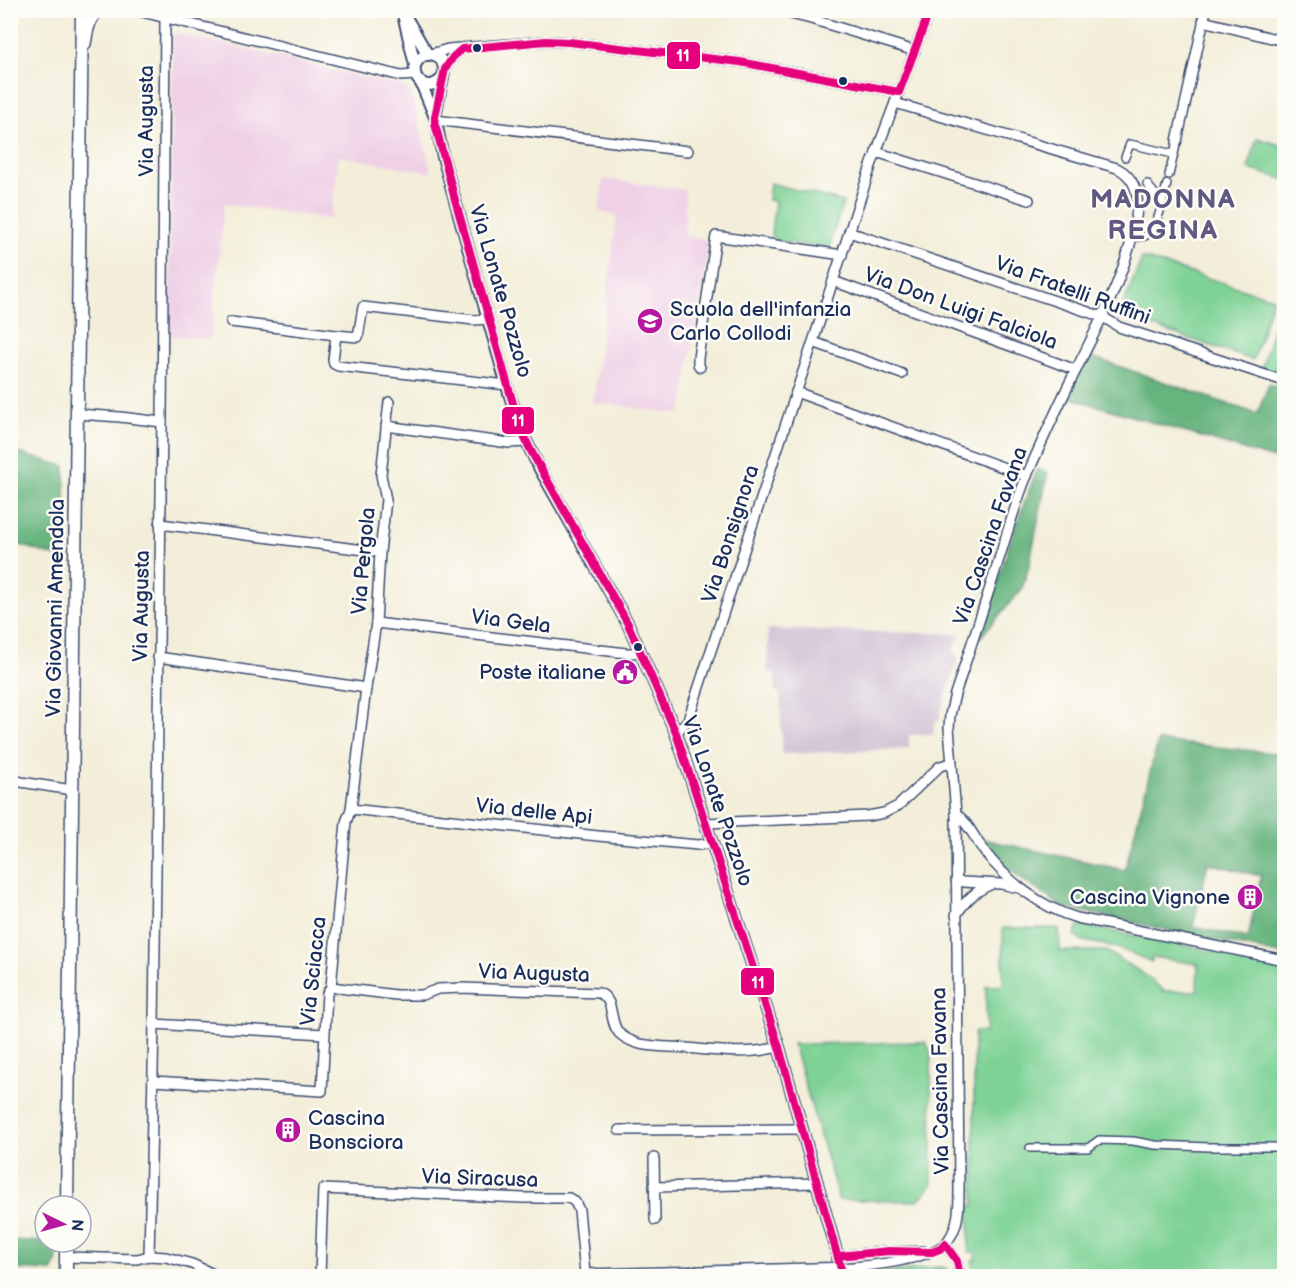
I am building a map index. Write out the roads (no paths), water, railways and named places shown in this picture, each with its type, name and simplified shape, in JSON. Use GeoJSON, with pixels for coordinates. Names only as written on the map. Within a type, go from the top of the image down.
{"type":"FeatureCollection","features":[{"type":"Feature","properties":{"kind":"main road","name":"Via Giovanni Amendola"},"geometry":{"type":"LineString","coordinates":[[67,1194],[82,10]]}},
{"type":"Feature","properties":{"kind":"main road"},"geometry":{"type":"LineString","coordinates":[[66,1257],[66,1276]]}},
{"type":"Feature","properties":{"kind":"street"},"geometry":{"type":"LineString","coordinates":[[81,70],[89,26],[93,17],[101,10]]}},
{"type":"Feature","properties":{"kind":"street"},"geometry":{"type":"LineString","coordinates":[[134,10],[401,76],[417,74],[431,85],[436,84],[453,57],[462,49]]}},
{"type":"Feature","properties":{"kind":"street"},"geometry":{"type":"LineString","coordinates":[[402,10],[423,48],[429,54],[440,58],[444,73],[435,118]]}},
{"type":"Feature","properties":{"kind":"street"},"geometry":{"type":"LineString","coordinates":[[402,10],[417,74],[435,118]]}},
{"type":"Feature","properties":{"kind":"street"},"geometry":{"type":"LineString","coordinates":[[774,10],[915,51]]}},
{"type":"Feature","properties":{"kind":"street","name":"Via Bonsignora"},"geometry":{"type":"LineString","coordinates":[[676,733],[688,720],[876,152],[930,10]]}},
{"type":"Feature","properties":{"kind":"street"},"geometry":{"type":"LineString","coordinates":[[1169,175],[1206,10]]}},
{"type":"Feature","properties":{"kind":"street","name":"Via Augusta"},"geometry":{"type":"LineString","coordinates":[[149,1256],[162,422],[165,18]]}},
{"type":"Feature","properties":{"kind":"street"},"geometry":{"type":"LineString","coordinates":[[1203,21],[1284,42]]}},
{"type":"Feature","properties":{"kind":"street"},"geometry":{"type":"LineString","coordinates":[[417,74],[421,57],[429,54],[448,50],[546,41],[751,64],[899,92]]}},
{"type":"Feature","properties":{"kind":"street","name":"Via Cascina Favana"},"geometry":{"type":"LineString","coordinates":[[895,103],[1112,166],[1129,178],[1137,197],[1132,236],[1117,283],[1027,476],[951,711],[949,728],[956,814],[959,1198],[954,1230],[938,1249]]}},
{"type":"Feature","properties":{"kind":"street"},"geometry":{"type":"LineString","coordinates":[[435,118],[688,151]]}},
{"type":"Feature","properties":{"kind":"street","name":"Via Lonate Pozzolo"},"geometry":{"type":"LineString","coordinates":[[435,118],[443,158],[488,319],[526,442],[628,624],[676,733],[779,1047],[842,1272]]}},
{"type":"Feature","properties":{"kind":"street"},"geometry":{"type":"LineString","coordinates":[[1125,157],[1130,144],[1173,154]]}},
{"type":"Feature","properties":{"kind":"street"},"geometry":{"type":"LineString","coordinates":[[876,152],[1029,200]]}},
{"type":"Feature","properties":{"kind":"street"},"geometry":{"type":"LineString","coordinates":[[1147,184],[1162,203]]}},
{"type":"Feature","properties":{"kind":"street"},"geometry":{"type":"LineString","coordinates":[[1137,237],[1145,236],[1153,228],[1159,216],[1167,184]]}},
{"type":"Feature","properties":{"kind":"street","name":"Via Fratelli Ruffini"},"geometry":{"type":"LineString","coordinates":[[849,232],[1103,317],[1119,327],[1284,381]]}},
{"type":"Feature","properties":{"kind":"street"},"geometry":{"type":"LineString","coordinates":[[700,367],[698,358],[716,236],[842,255]]}},
{"type":"Feature","properties":{"kind":"street","name":"Via Don Luigi Falciola"},"geometry":{"type":"LineString","coordinates":[[833,281],[1076,370]]}},
{"type":"Feature","properties":{"kind":"street"},"geometry":{"type":"LineString","coordinates":[[231,322],[358,337],[363,307],[474,320],[488,319]]}},
{"type":"Feature","properties":{"kind":"street"},"geometry":{"type":"LineString","coordinates":[[336,335],[333,360],[338,366],[507,385]]}},
{"type":"Feature","properties":{"kind":"street"},"geometry":{"type":"LineString","coordinates":[[813,342],[902,374]]}},
{"type":"Feature","properties":{"kind":"street"},"geometry":{"type":"LineString","coordinates":[[796,393],[1027,476]]}},
{"type":"Feature","properties":{"kind":"street","name":"Via Pergola"},"geometry":{"type":"LineString","coordinates":[[366,688],[376,623],[386,500],[381,475],[389,402]]}},
{"type":"Feature","properties":{"kind":"street"},"geometry":{"type":"LineString","coordinates":[[77,414],[162,422]]}},
{"type":"Feature","properties":{"kind":"street"},"geometry":{"type":"LineString","coordinates":[[386,426],[509,443],[526,442]]}},
{"type":"Feature","properties":{"kind":"street"},"geometry":{"type":"LineString","coordinates":[[160,524],[380,552]]}},
{"type":"Feature","properties":{"kind":"street","name":"Via Gela"},"geometry":{"type":"LineString","coordinates":[[376,623],[626,653],[640,649]]}},
{"type":"Feature","properties":{"kind":"street"},"geometry":{"type":"LineString","coordinates":[[158,657],[366,688]]}},
{"type":"Feature","properties":{"kind":"street","name":"Via Sciacca"},"geometry":{"type":"LineString","coordinates":[[153,1081],[322,1091],[327,993],[331,987],[346,822],[351,809],[366,688]]}},
{"type":"Feature","properties":{"kind":"street"},"geometry":{"type":"LineString","coordinates":[[706,823],[879,814],[898,806],[941,765],[952,763]]}},
{"type":"Feature","properties":{"kind":"street"},"geometry":{"type":"LineString","coordinates":[[10,778],[21,782],[72,790]]}},
{"type":"Feature","properties":{"kind":"street","name":"Via delle Api"},"geometry":{"type":"LineString","coordinates":[[351,809],[609,837],[698,845],[712,843]]}},
{"type":"Feature","properties":{"kind":"street"},"geometry":{"type":"LineString","coordinates":[[956,814],[962,818],[994,863],[1021,889],[1055,910],[1077,918],[1284,960]]}},
{"type":"Feature","properties":{"kind":"street"},"geometry":{"type":"LineString","coordinates":[[956,880],[993,883],[1021,889]]}},
{"type":"Feature","properties":{"kind":"street"},"geometry":{"type":"LineString","coordinates":[[956,915],[967,899],[993,883]]}},
{"type":"Feature","properties":{"kind":"street","name":"Via Augusta"},"geometry":{"type":"LineString","coordinates":[[331,987],[407,996],[428,994],[438,989],[462,988],[599,993],[608,1000],[618,1032],[635,1043],[735,1052],[765,1051],[779,1047]]}},
{"type":"Feature","properties":{"kind":"street"},"geometry":{"type":"LineString","coordinates":[[154,1024],[324,1034]]}},
{"type":"Feature","properties":{"kind":"street"},"geometry":{"type":"LineString","coordinates":[[620,1130],[803,1130]]}},
{"type":"Feature","properties":{"kind":"street"},"geometry":{"type":"LineString","coordinates":[[1030,1148],[1088,1148],[1099,1140],[1210,1147],[1284,1146]]}},
{"type":"Feature","properties":{"kind":"street"},"geometry":{"type":"LineString","coordinates":[[654,1158],[655,1220]]}},
{"type":"Feature","properties":{"kind":"street"},"geometry":{"type":"LineString","coordinates":[[654,1187],[818,1183]]}},
{"type":"Feature","properties":{"kind":"street","name":"Via Siracusa"},"geometry":{"type":"LineString","coordinates":[[320,1276],[323,1189],[569,1198],[575,1202],[579,1210],[585,1275],[842,1272],[938,1249]]}},
{"type":"Feature","properties":{"kind":"street"},"geometry":{"type":"LineString","coordinates":[[838,1256],[938,1249],[957,1261],[960,1276]]}},
{"type":"Feature","properties":{"kind":"street"},"geometry":{"type":"LineString","coordinates":[[66,1257],[137,1259],[149,1256],[177,1259],[217,1276]]}},
{"type":"Feature","properties":{"kind":"place","name":"Scuola dell'infanzia Carlo Collodi"},"geometry":{"type":"Point","coordinates":[650,321]}},
{"type":"Feature","properties":{"kind":"place","name":"Poste italiane"},"geometry":{"type":"Point","coordinates":[625,672]}},
{"type":"Feature","properties":{"kind":"place","name":"Cascina Vignone"},"geometry":{"type":"Point","coordinates":[1250,897]}},
{"type":"Feature","properties":{"kind":"place","name":"Cascina Bonsciora"},"geometry":{"type":"Point","coordinates":[288,1130]}},
{"type":"Feature","properties":{"kind":"district","name":"MADONNA REGINA"},"geometry":{"type":"Point","coordinates":[1163,214]}}]}
